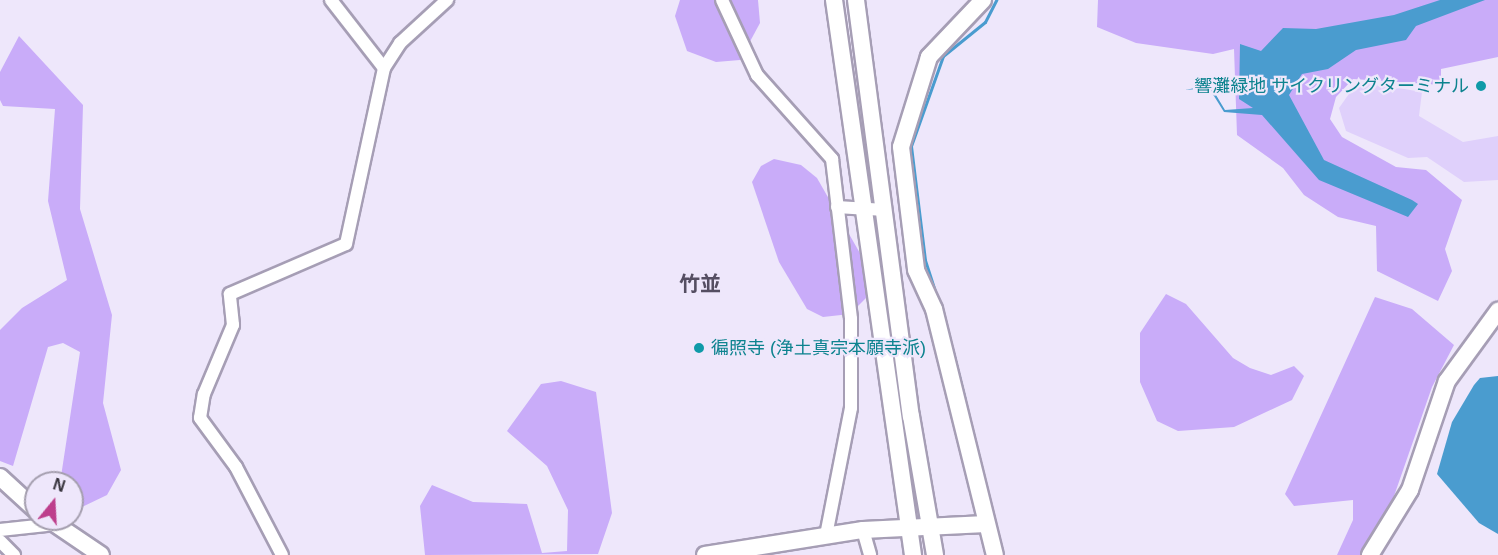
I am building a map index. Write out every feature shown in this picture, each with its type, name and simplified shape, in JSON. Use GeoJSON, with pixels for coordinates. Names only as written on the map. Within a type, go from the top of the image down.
{"type":"FeatureCollection","features":[{"type":"Feature","properties":{"kind":"street"},"geometry":{"type":"LineString","coordinates":[[331,0],[384,68]]}},
{"type":"Feature","properties":{"kind":"street"},"geometry":{"type":"LineString","coordinates":[[282,555],[237,467],[200,418],[204,394],[233,325],[230,294],[346,244],[384,68],[400,43],[447,0]]}},
{"type":"Feature","properties":{"kind":"street"},"geometry":{"type":"LineString","coordinates":[[722,0],[757,75],[832,159],[851,319],[851,408],[826,535]]}},
{"type":"Feature","properties":{"kind":"street"},"geometry":{"type":"LineString","coordinates":[[834,0],[861,211],[913,555]]}},
{"type":"Feature","properties":{"kind":"street"},"geometry":{"type":"LineString","coordinates":[[856,0],[935,555]]}},
{"type":"Feature","properties":{"kind":"street"},"geometry":{"type":"LineString","coordinates":[[983,0],[929,57],[901,147],[916,270],[934,309],[995,555]]}},
{"type":"Feature","properties":{"kind":"street"},"geometry":{"type":"LineString","coordinates":[[837,207],[861,211],[885,210]]}},
{"type":"Feature","properties":{"kind":"street"},"geometry":{"type":"LineString","coordinates":[[1370,555],[1410,490],[1447,381],[1498,311]]}},
{"type":"Feature","properties":{"kind":"street"},"geometry":{"type":"LineString","coordinates":[[0,477],[24,499]]}},
{"type":"Feature","properties":{"kind":"street"},"geometry":{"type":"LineString","coordinates":[[705,555],[863,530],[930,524],[986,524]]}},
{"type":"Feature","properties":{"kind":"street"},"geometry":{"type":"LineString","coordinates":[[0,530],[24,526]]}},
{"type":"Feature","properties":{"kind":"street"},"geometry":{"type":"LineString","coordinates":[[863,530],[870,555]]}},
{"type":"Feature","properties":{"kind":"street"},"geometry":{"type":"LineString","coordinates":[[65,531],[101,555]]}},
{"type":"Feature","properties":{"kind":"street"},"geometry":{"type":"LineString","coordinates":[[0,541],[14,555]]}},
{"type":"Feature","properties":{"kind":"shaded area"},"geometry":{"type":"Polygon","coordinates":[[[680,0],[758,0],[760,23],[740,60],[716,62],[687,51],[675,16],[680,0]]]}},
{"type":"Feature","properties":{"kind":"shaded area"},"geometry":{"type":"Polygon","coordinates":[[[1098,0],[1498,0],[1498,57],[1441,69],[1441,85],[1353,79],[1336,97],[1330,119],[1342,137],[1396,167],[1426,170],[1462,200],[1445,249],[1452,271],[1438,301],[1377,271],[1376,226],[1338,217],[1304,195],[1283,168],[1237,135],[1234,49],[1213,54],[1136,43],[1097,27],[1098,0]]]}},
{"type":"Feature","properties":{"kind":"shaded area"},"geometry":{"type":"Polygon","coordinates":[[[19,36],[83,105],[80,209],[112,315],[103,403],[121,470],[107,495],[84,506],[84,471],[62,471],[80,352],[63,343],[48,347],[13,466],[0,461],[0,330],[22,308],[67,280],[48,201],[55,109],[3,106],[0,100],[0,72],[19,36]]]}},
{"type":"Feature","properties":{"kind":"shaded area"},"geometry":{"type":"Polygon","coordinates":[[[1369,83],[1422,92],[1419,116],[1463,142],[1498,136],[1498,180],[1464,182],[1427,157],[1408,158],[1346,131],[1339,108],[1351,91],[1369,83]]]}},
{"type":"Feature","properties":{"kind":"shaded area"},"geometry":{"type":"Polygon","coordinates":[[[774,159],[801,165],[817,178],[869,269],[868,296],[850,314],[823,317],[807,309],[779,262],[752,182],[761,166],[774,159]]]}},
{"type":"Feature","properties":{"kind":"shaded area"},"geometry":{"type":"Polygon","coordinates":[[[1166,294],[1186,304],[1233,358],[1250,368],[1271,375],[1294,366],[1304,376],[1292,400],[1234,427],[1178,431],[1157,421],[1140,382],[1140,333],[1166,294]]]}},
{"type":"Feature","properties":{"kind":"shaded area"},"geometry":{"type":"Polygon","coordinates":[[[1375,297],[1412,309],[1454,345],[1432,387],[1386,519],[1362,555],[1337,555],[1353,520],[1353,500],[1294,506],[1285,494],[1375,297]]]}},
{"type":"Feature","properties":{"kind":"shaded area"},"geometry":{"type":"Polygon","coordinates":[[[561,381],[596,392],[612,513],[598,554],[425,555],[420,506],[432,485],[473,502],[527,504],[542,553],[567,551],[568,510],[547,466],[507,431],[541,384],[561,381]]]}},
{"type":"Feature","properties":{"kind":"water"},"geometry":{"type":"Polygon","coordinates":[[[1440,0],[1485,0],[1416,26],[1406,40],[1356,50],[1328,69],[1302,74],[1289,95],[1324,160],[1418,204],[1408,217],[1319,180],[1262,115],[1224,112],[1209,88],[1185,90],[1210,85],[1225,110],[1253,108],[1239,99],[1240,44],[1261,51],[1283,28],[1316,29],[1394,15],[1440,0]]]}},
{"type":"Feature","properties":{"kind":"water"},"geometry":{"type":"Polygon","coordinates":[[[1498,376],[1498,534],[1479,523],[1437,474],[1452,422],[1474,385],[1480,378],[1498,376]]]}},
{"type":"Feature","properties":{"kind":"waterway"},"geometry":{"type":"LineString","coordinates":[[945,322],[925,260],[911,146],[943,56],[985,22],[996,0]]}},
{"type":"Feature","properties":{"kind":"waterway"},"geometry":{"type":"LineString","coordinates":[[952,348],[965,400]]}},
{"type":"Feature","properties":{"kind":"place","name":"響灘緑地 サイクリングターミナル"},"geometry":{"type":"Point","coordinates":[1481,86]}},
{"type":"Feature","properties":{"kind":"place","name":"徧照寺 (浄土真宗本願寺派)"},"geometry":{"type":"Point","coordinates":[699,348]}},
{"type":"Feature","properties":{"kind":"district","name":"竹並"},"geometry":{"type":"Point","coordinates":[700,284]}}]}
